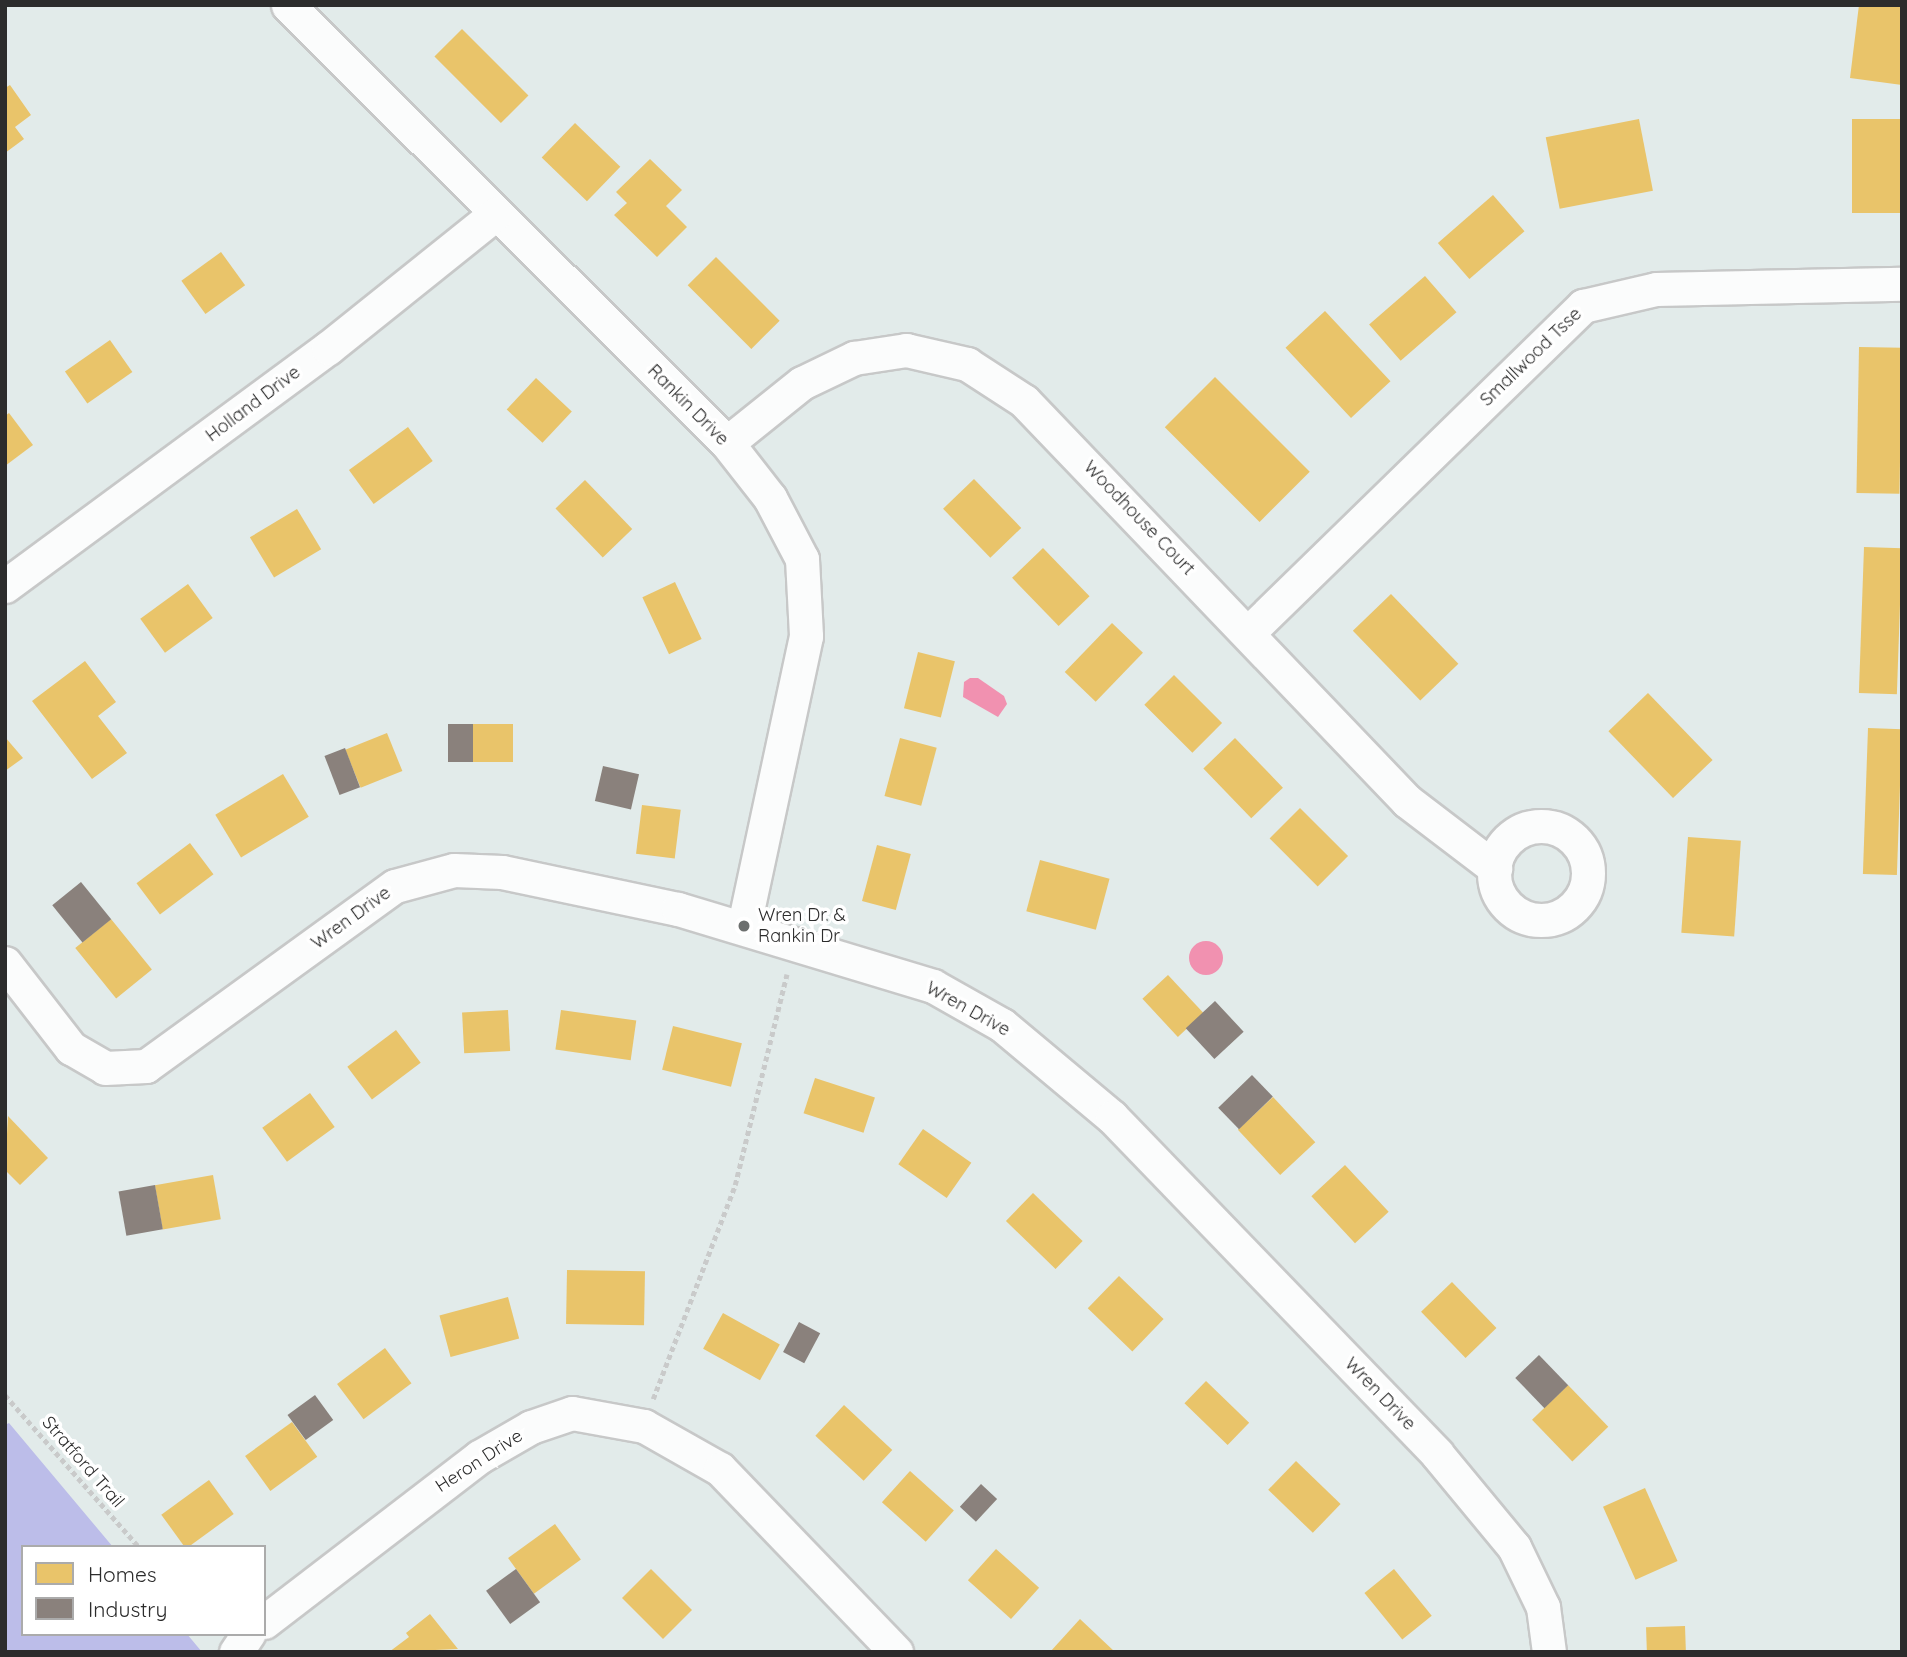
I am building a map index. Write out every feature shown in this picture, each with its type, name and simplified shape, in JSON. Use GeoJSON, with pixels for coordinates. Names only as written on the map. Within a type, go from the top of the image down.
{"type":"FeatureCollection","features":[{"type":"Feature","properties":{"kind":"street","name":"Rankin Drive"},"geometry":{"type":"LineString","coordinates":[[288,5],[727,443],[770,498],[802,559],[806,636],[744,926]]}},
{"type":"Feature","properties":{"kind":"street","name":"Holland Drive"},"geometry":{"type":"LineString","coordinates":[[5,586],[317,356],[495,214]]}},
{"type":"Feature","properties":{"kind":"street","name":"Smallwood Tsse"},"geometry":{"type":"LineString","coordinates":[[1249,632],[1583,306],[1656,289],[1902,284]]}},
{"type":"Feature","properties":{"kind":"street","name":"Woodhouse Court"},"geometry":{"type":"LineString","coordinates":[[727,443],[802,383],[854,358],[906,350],[967,364],[1024,401],[1249,632],[1407,801],[1494,868]]}},
{"type":"Feature","properties":{"kind":"street","name":"Wren Drive"},"geometry":{"type":"LineString","coordinates":[[5,963],[71,1048],[105,1068],[146,1066],[395,886],[454,870],[502,872],[744,926],[933,986],[1002,1025],[1112,1117],[1437,1454],[1514,1547],[1543,1607],[1549,1652]]}},
{"type":"Feature","properties":{"kind":"street","name":"Heron Drive"},"geometry":{"type":"LineString","coordinates":[[266,1620],[479,1457],[531,1427],[572,1413],[643,1426],[720,1469],[896,1652]]}},
{"type":"Feature","properties":{"kind":"street"},"geometry":{"type":"LineString","coordinates":[[236,1652],[247,1636]]}},
{"type":"Feature","properties":{"kind":"path"},"geometry":{"type":"LineString","coordinates":[[643,1426],[735,1185],[795,943]]}},
{"type":"Feature","properties":{"kind":"path","name":"Stratford Trail"},"geometry":{"type":"LineString","coordinates":[[5,1395],[137,1545]]}},
{"type":"Feature","properties":{"kind":"shaded area"},"geometry":{"type":"Polygon","coordinates":[[[970,678],[978,678],[1004,696],[1007,704],[998,717],[963,697],[964,682],[970,678]]]}},
{"type":"Feature","properties":{"kind":"shaded area"},"geometry":{"type":"Polygon","coordinates":[[[1206,941],[1218,946],[1223,958],[1218,970],[1206,975],[1194,970],[1189,958],[1194,946],[1206,941]]]}},
{"type":"Feature","properties":{"kind":"shaded area"},"geometry":{"type":"Polygon","coordinates":[[[9,1423],[111,1545],[21,1545],[21,1636],[189,1636],[202,1652],[5,1652],[5,1425],[9,1423]]]}},
{"type":"Feature","properties":{"kind":"building: Homes"},"geometry":{"type":"Polygon","coordinates":[[[1859,5],[1902,5],[1902,85],[1850,78],[1859,5]]]}},
{"type":"Feature","properties":{"kind":"building: Homes"},"geometry":{"type":"Polygon","coordinates":[[[462,29],[528,95],[501,123],[434,57],[462,29]]]}},
{"type":"Feature","properties":{"kind":"building: Homes"},"geometry":{"type":"Polygon","coordinates":[[[10,85],[31,115],[15,127],[24,139],[5,153],[5,88],[10,85]]]}},
{"type":"Feature","properties":{"kind":"building: Homes"},"geometry":{"type":"Polygon","coordinates":[[[1639,119],[1653,191],[1560,209],[1546,137],[1639,119]]]}},
{"type":"Feature","properties":{"kind":"building: Homes"},"geometry":{"type":"Polygon","coordinates":[[[1852,119],[1902,119],[1902,213],[1852,213],[1852,119]]]}},
{"type":"Feature","properties":{"kind":"building: Homes"},"geometry":{"type":"Polygon","coordinates":[[[575,123],[620,167],[587,201],[542,158],[575,123]]]}},
{"type":"Feature","properties":{"kind":"building: Homes"},"geometry":{"type":"Polygon","coordinates":[[[650,159],[682,190],[666,206],[687,227],[657,257],[614,215],[627,203],[616,192],[650,159]]]}},
{"type":"Feature","properties":{"kind":"building: Homes"},"geometry":{"type":"Polygon","coordinates":[[[1493,195],[1524,231],[1469,279],[1438,243],[1493,195]]]}},
{"type":"Feature","properties":{"kind":"building: Homes"},"geometry":{"type":"Polygon","coordinates":[[[221,252],[245,285],[205,314],[181,281],[221,252]]]}},
{"type":"Feature","properties":{"kind":"building: Homes"},"geometry":{"type":"Polygon","coordinates":[[[716,257],[780,321],[751,349],[688,285],[716,257]]]}},
{"type":"Feature","properties":{"kind":"building: Homes"},"geometry":{"type":"Polygon","coordinates":[[[1425,276],[1456,312],[1401,361],[1369,325],[1425,276]]]}},
{"type":"Feature","properties":{"kind":"building: Homes"},"geometry":{"type":"Polygon","coordinates":[[[1325,311],[1390,381],[1351,418],[1286,348],[1325,311]]]}},
{"type":"Feature","properties":{"kind":"building: Homes"},"geometry":{"type":"Polygon","coordinates":[[[110,340],[132,372],[87,403],[65,372],[110,340]]]}},
{"type":"Feature","properties":{"kind":"building: Homes"},"geometry":{"type":"Polygon","coordinates":[[[1859,347],[1902,348],[1899,494],[1856,493],[1859,347]]]}},
{"type":"Feature","properties":{"kind":"building: Homes"},"geometry":{"type":"Polygon","coordinates":[[[1215,377],[1310,472],[1260,522],[1165,427],[1215,377]]]}},
{"type":"Feature","properties":{"kind":"building: Homes"},"geometry":{"type":"Polygon","coordinates":[[[536,378],[572,411],[543,443],[507,409],[536,378]]]}},
{"type":"Feature","properties":{"kind":"building: Homes"},"geometry":{"type":"Polygon","coordinates":[[[9,413],[33,445],[5,466],[5,416],[9,413]]]}},
{"type":"Feature","properties":{"kind":"building: Homes"},"geometry":{"type":"Polygon","coordinates":[[[408,427],[433,461],[374,504],[349,470],[408,427]]]}},
{"type":"Feature","properties":{"kind":"building: Homes"},"geometry":{"type":"Polygon","coordinates":[[[974,479],[1021,528],[990,558],[943,509],[974,479]]]}},
{"type":"Feature","properties":{"kind":"building: Homes"},"geometry":{"type":"Polygon","coordinates":[[[585,480],[632,529],[603,557],[556,508],[585,480]]]}},
{"type":"Feature","properties":{"kind":"building: Homes"},"geometry":{"type":"Polygon","coordinates":[[[297,509],[321,549],[274,578],[250,537],[297,509]]]}},
{"type":"Feature","properties":{"kind":"building: Homes"},"geometry":{"type":"Polygon","coordinates":[[[1864,547],[1902,548],[1897,694],[1859,693],[1864,547]]]}},
{"type":"Feature","properties":{"kind":"building: Homes"},"geometry":{"type":"Polygon","coordinates":[[[1043,548],[1090,596],[1059,626],[1012,578],[1043,548]]]}},
{"type":"Feature","properties":{"kind":"building: Homes"},"geometry":{"type":"Polygon","coordinates":[[[675,582],[702,639],[669,654],[642,597],[675,582]]]}},
{"type":"Feature","properties":{"kind":"building: Homes"},"geometry":{"type":"Polygon","coordinates":[[[188,584],[213,618],[165,653],[140,619],[188,584]]]}},
{"type":"Feature","properties":{"kind":"building: Homes"},"geometry":{"type":"Polygon","coordinates":[[[1391,594],[1458,664],[1420,701],[1353,631],[1391,594]]]}},
{"type":"Feature","properties":{"kind":"building: Homes"},"geometry":{"type":"Polygon","coordinates":[[[1112,623],[1143,653],[1096,702],[1065,672],[1112,623]]]}},
{"type":"Feature","properties":{"kind":"building: Homes"},"geometry":{"type":"Polygon","coordinates":[[[918,652],[955,661],[941,717],[904,708],[918,652]]]}},
{"type":"Feature","properties":{"kind":"building: Homes"},"geometry":{"type":"Polygon","coordinates":[[[85,661],[116,702],[98,716],[127,753],[92,779],[32,701],[85,661]]]}},
{"type":"Feature","properties":{"kind":"building: Homes"},"geometry":{"type":"Polygon","coordinates":[[[1174,675],[1222,723],[1192,753],[1144,705],[1174,675]]]}},
{"type":"Feature","properties":{"kind":"building: Homes"},"geometry":{"type":"Polygon","coordinates":[[[1648,693],[1713,760],[1673,798],[1608,731],[1648,693]]]}},
{"type":"Feature","properties":{"kind":"building: Homes"},"geometry":{"type":"Polygon","coordinates":[[[473,724],[513,724],[513,762],[473,762],[473,724]]]}},
{"type":"Feature","properties":{"kind":"building: Homes"},"geometry":{"type":"Polygon","coordinates":[[[1868,728],[1902,729],[1897,875],[1863,874],[1868,728]]]}},
{"type":"Feature","properties":{"kind":"building: Homes"},"geometry":{"type":"Polygon","coordinates":[[[387,733],[402,771],[361,788],[345,750],[387,733]]]}},
{"type":"Feature","properties":{"kind":"building: Homes"},"geometry":{"type":"Polygon","coordinates":[[[5,737],[23,758],[5,771],[5,737]]]}},
{"type":"Feature","properties":{"kind":"building: Homes"},"geometry":{"type":"Polygon","coordinates":[[[900,738],[937,748],[921,806],[884,796],[900,738]]]}},
{"type":"Feature","properties":{"kind":"building: Homes"},"geometry":{"type":"Polygon","coordinates":[[[1235,738],[1283,788],[1251,818],[1203,769],[1235,738]]]}},
{"type":"Feature","properties":{"kind":"building: Homes"},"geometry":{"type":"Polygon","coordinates":[[[283,774],[309,817],[241,858],[215,815],[283,774]]]}},
{"type":"Feature","properties":{"kind":"building: Homes"},"geometry":{"type":"Polygon","coordinates":[[[642,805],[681,810],[675,858],[636,854],[642,805]]]}},
{"type":"Feature","properties":{"kind":"building: Homes"},"geometry":{"type":"Polygon","coordinates":[[[1300,808],[1348,856],[1318,886],[1270,838],[1300,808]]]}},
{"type":"Feature","properties":{"kind":"building: Homes"},"geometry":{"type":"Polygon","coordinates":[[[1688,837],[1741,841],[1734,936],[1681,933],[1688,837]]]}},
{"type":"Feature","properties":{"kind":"building: Homes"},"geometry":{"type":"Polygon","coordinates":[[[190,843],[213,874],[160,914],[136,883],[190,843]]]}},
{"type":"Feature","properties":{"kind":"building: Homes"},"geometry":{"type":"Polygon","coordinates":[[[877,845],[911,854],[896,910],[862,901],[877,845]]]}},
{"type":"Feature","properties":{"kind":"building: Homes"},"geometry":{"type":"Polygon","coordinates":[[[1040,860],[1110,879],[1096,930],[1026,911],[1040,860]]]}},
{"type":"Feature","properties":{"kind":"building: Homes"},"geometry":{"type":"Polygon","coordinates":[[[111,919],[152,970],[116,998],[75,948],[111,919]]]}},
{"type":"Feature","properties":{"kind":"building: Homes"},"geometry":{"type":"Polygon","coordinates":[[[1168,975],[1203,1013],[1178,1037],[1142,999],[1168,975]]]}},
{"type":"Feature","properties":{"kind":"building: Homes"},"geometry":{"type":"Polygon","coordinates":[[[508,1010],[510,1051],[464,1053],[462,1012],[508,1010]]]}},
{"type":"Feature","properties":{"kind":"building: Homes"},"geometry":{"type":"Polygon","coordinates":[[[561,1010],[636,1021],[631,1060],[555,1050],[561,1010]]]}},
{"type":"Feature","properties":{"kind":"building: Homes"},"geometry":{"type":"Polygon","coordinates":[[[673,1026],[742,1043],[731,1087],[662,1070],[673,1026]]]}},
{"type":"Feature","properties":{"kind":"building: Homes"},"geometry":{"type":"Polygon","coordinates":[[[396,1030],[421,1063],[372,1099],[347,1067],[396,1030]]]}},
{"type":"Feature","properties":{"kind":"building: Homes"},"geometry":{"type":"Polygon","coordinates":[[[815,1078],[875,1097],[863,1133],[804,1113],[815,1078]]]}},
{"type":"Feature","properties":{"kind":"building: Homes"},"geometry":{"type":"Polygon","coordinates":[[[310,1093],[335,1127],[287,1162],[262,1128],[310,1093]]]}},
{"type":"Feature","properties":{"kind":"building: Homes"},"geometry":{"type":"Polygon","coordinates":[[[1273,1097],[1315,1142],[1280,1175],[1238,1130],[1273,1097]]]}},
{"type":"Feature","properties":{"kind":"building: Homes"},"geometry":{"type":"Polygon","coordinates":[[[8,1116],[48,1158],[20,1185],[5,1170],[8,1116]]]}},
{"type":"Feature","properties":{"kind":"building: Homes"},"geometry":{"type":"Polygon","coordinates":[[[923,1129],[971,1163],[947,1198],[898,1164],[923,1129]]]}},
{"type":"Feature","properties":{"kind":"building: Homes"},"geometry":{"type":"Polygon","coordinates":[[[1345,1165],[1389,1212],[1355,1243],[1311,1196],[1345,1165]]]}},
{"type":"Feature","properties":{"kind":"building: Homes"},"geometry":{"type":"Polygon","coordinates":[[[213,1175],[221,1219],[163,1230],[155,1185],[213,1175]]]}},
{"type":"Feature","properties":{"kind":"building: Homes"},"geometry":{"type":"Polygon","coordinates":[[[1033,1193],[1083,1241],[1056,1269],[1006,1221],[1033,1193]]]}},
{"type":"Feature","properties":{"kind":"building: Homes"},"geometry":{"type":"Polygon","coordinates":[[[567,1270],[645,1271],[644,1325],[566,1324],[567,1270]]]}},
{"type":"Feature","properties":{"kind":"building: Homes"},"geometry":{"type":"Polygon","coordinates":[[[1119,1276],[1164,1319],[1132,1351],[1088,1308],[1119,1276]]]}},
{"type":"Feature","properties":{"kind":"building: Homes"},"geometry":{"type":"Polygon","coordinates":[[[1452,1282],[1496,1328],[1466,1358],[1421,1312],[1452,1282]]]}},
{"type":"Feature","properties":{"kind":"building: Homes"},"geometry":{"type":"Polygon","coordinates":[[[508,1297],[519,1339],[451,1357],[439,1315],[508,1297]]]}},
{"type":"Feature","properties":{"kind":"building: Homes"},"geometry":{"type":"Polygon","coordinates":[[[723,1313],[780,1345],[760,1380],[703,1349],[723,1313]]]}},
{"type":"Feature","properties":{"kind":"building: Homes"},"geometry":{"type":"Polygon","coordinates":[[[385,1348],[411,1383],[364,1419],[337,1384],[385,1348]]]}},
{"type":"Feature","properties":{"kind":"building: Homes"},"geometry":{"type":"Polygon","coordinates":[[[1206,1381],[1249,1423],[1228,1445],[1184,1403],[1206,1381]]]}},
{"type":"Feature","properties":{"kind":"building: Homes"},"geometry":{"type":"Polygon","coordinates":[[[1568,1385],[1608,1427],[1572,1461],[1532,1420],[1568,1385]]]}},
{"type":"Feature","properties":{"kind":"building: Homes"},"geometry":{"type":"Polygon","coordinates":[[[844,1405],[892,1450],[864,1481],[815,1436],[844,1405]]]}},
{"type":"Feature","properties":{"kind":"building: Homes"},"geometry":{"type":"Polygon","coordinates":[[[292,1422],[317,1457],[270,1491],[245,1456],[292,1422]]]}},
{"type":"Feature","properties":{"kind":"building: Homes"},"geometry":{"type":"Polygon","coordinates":[[[1296,1461],[1341,1504],[1313,1533],[1268,1490],[1296,1461]]]}},
{"type":"Feature","properties":{"kind":"building: Homes"},"geometry":{"type":"Polygon","coordinates":[[[910,1471],[954,1510],[926,1542],[882,1502],[910,1471]]]}},
{"type":"Feature","properties":{"kind":"building: Homes"},"geometry":{"type":"Polygon","coordinates":[[[209,1480],[234,1514],[191,1545],[183,1545],[161,1515],[209,1480]]]}},
{"type":"Feature","properties":{"kind":"building: Homes"},"geometry":{"type":"Polygon","coordinates":[[[1645,1488],[1678,1561],[1636,1580],[1603,1507],[1645,1488]]]}},
{"type":"Feature","properties":{"kind":"building: Homes"},"geometry":{"type":"Polygon","coordinates":[[[555,1524],[581,1560],[534,1594],[508,1558],[555,1524]]]}},
{"type":"Feature","properties":{"kind":"building: Homes"},"geometry":{"type":"Polygon","coordinates":[[[996,1549],[1039,1588],[1011,1619],[968,1580],[996,1549]]]}},
{"type":"Feature","properties":{"kind":"building: Homes"},"geometry":{"type":"Polygon","coordinates":[[[651,1569],[692,1610],[663,1639],[622,1598],[651,1569]]]}},
{"type":"Feature","properties":{"kind":"building: Homes"},"geometry":{"type":"Polygon","coordinates":[[[1394,1569],[1432,1616],[1402,1640],[1364,1593],[1394,1569]]]}},
{"type":"Feature","properties":{"kind":"building: Homes"},"geometry":{"type":"Polygon","coordinates":[[[430,1614],[458,1649],[389,1652],[409,1637],[406,1633],[430,1614]]]}},
{"type":"Feature","properties":{"kind":"building: Homes"},"geometry":{"type":"Polygon","coordinates":[[[1080,1619],[1115,1652],[1050,1652],[1080,1619]]]}},
{"type":"Feature","properties":{"kind":"building: Homes"},"geometry":{"type":"Polygon","coordinates":[[[1685,1626],[1686,1652],[1647,1652],[1646,1627],[1685,1626]]]}},
{"type":"Feature","properties":{"kind":"building: Industry"},"geometry":{"type":"Polygon","coordinates":[[[448,724],[473,724],[473,762],[448,762],[448,724]]]}},
{"type":"Feature","properties":{"kind":"building: Industry"},"geometry":{"type":"Polygon","coordinates":[[[345,748],[360,787],[340,795],[324,756],[345,748]]]}},
{"type":"Feature","properties":{"kind":"building: Industry"},"geometry":{"type":"Polygon","coordinates":[[[603,766],[639,774],[631,809],[595,801],[603,766]]]}},
{"type":"Feature","properties":{"kind":"building: Industry"},"geometry":{"type":"Polygon","coordinates":[[[81,882],[111,919],[82,943],[52,905],[81,882]]]}},
{"type":"Feature","properties":{"kind":"building: Industry"},"geometry":{"type":"Polygon","coordinates":[[[1215,1001],[1244,1032],[1214,1059],[1186,1028],[1215,1001]]]}},
{"type":"Feature","properties":{"kind":"building: Industry"},"geometry":{"type":"Polygon","coordinates":[[[1252,1075],[1273,1097],[1239,1129],[1218,1108],[1252,1075]]]}},
{"type":"Feature","properties":{"kind":"building: Industry"},"geometry":{"type":"Polygon","coordinates":[[[155,1185],[163,1229],[126,1236],[119,1191],[155,1185]]]}},
{"type":"Feature","properties":{"kind":"building: Industry"},"geometry":{"type":"Polygon","coordinates":[[[799,1322],[820,1333],[804,1363],[783,1352],[799,1322]]]}},
{"type":"Feature","properties":{"kind":"building: Industry"},"geometry":{"type":"Polygon","coordinates":[[[1539,1355],[1568,1385],[1544,1408],[1515,1378],[1539,1355]]]}},
{"type":"Feature","properties":{"kind":"building: Industry"},"geometry":{"type":"Polygon","coordinates":[[[315,1395],[333,1420],[306,1440],[287,1415],[315,1395]]]}},
{"type":"Feature","properties":{"kind":"building: Industry"},"geometry":{"type":"Polygon","coordinates":[[[981,1484],[997,1499],[976,1522],[960,1507],[981,1484]]]}},
{"type":"Feature","properties":{"kind":"building: Industry"},"geometry":{"type":"Polygon","coordinates":[[[516,1569],[540,1602],[510,1624],[486,1591],[516,1569]]]}},
{"type":"Feature","properties":{"kind":"place","name":"Wren Dr. & Rankin Dr"},"geometry":{"type":"Point","coordinates":[744,926]}}]}
